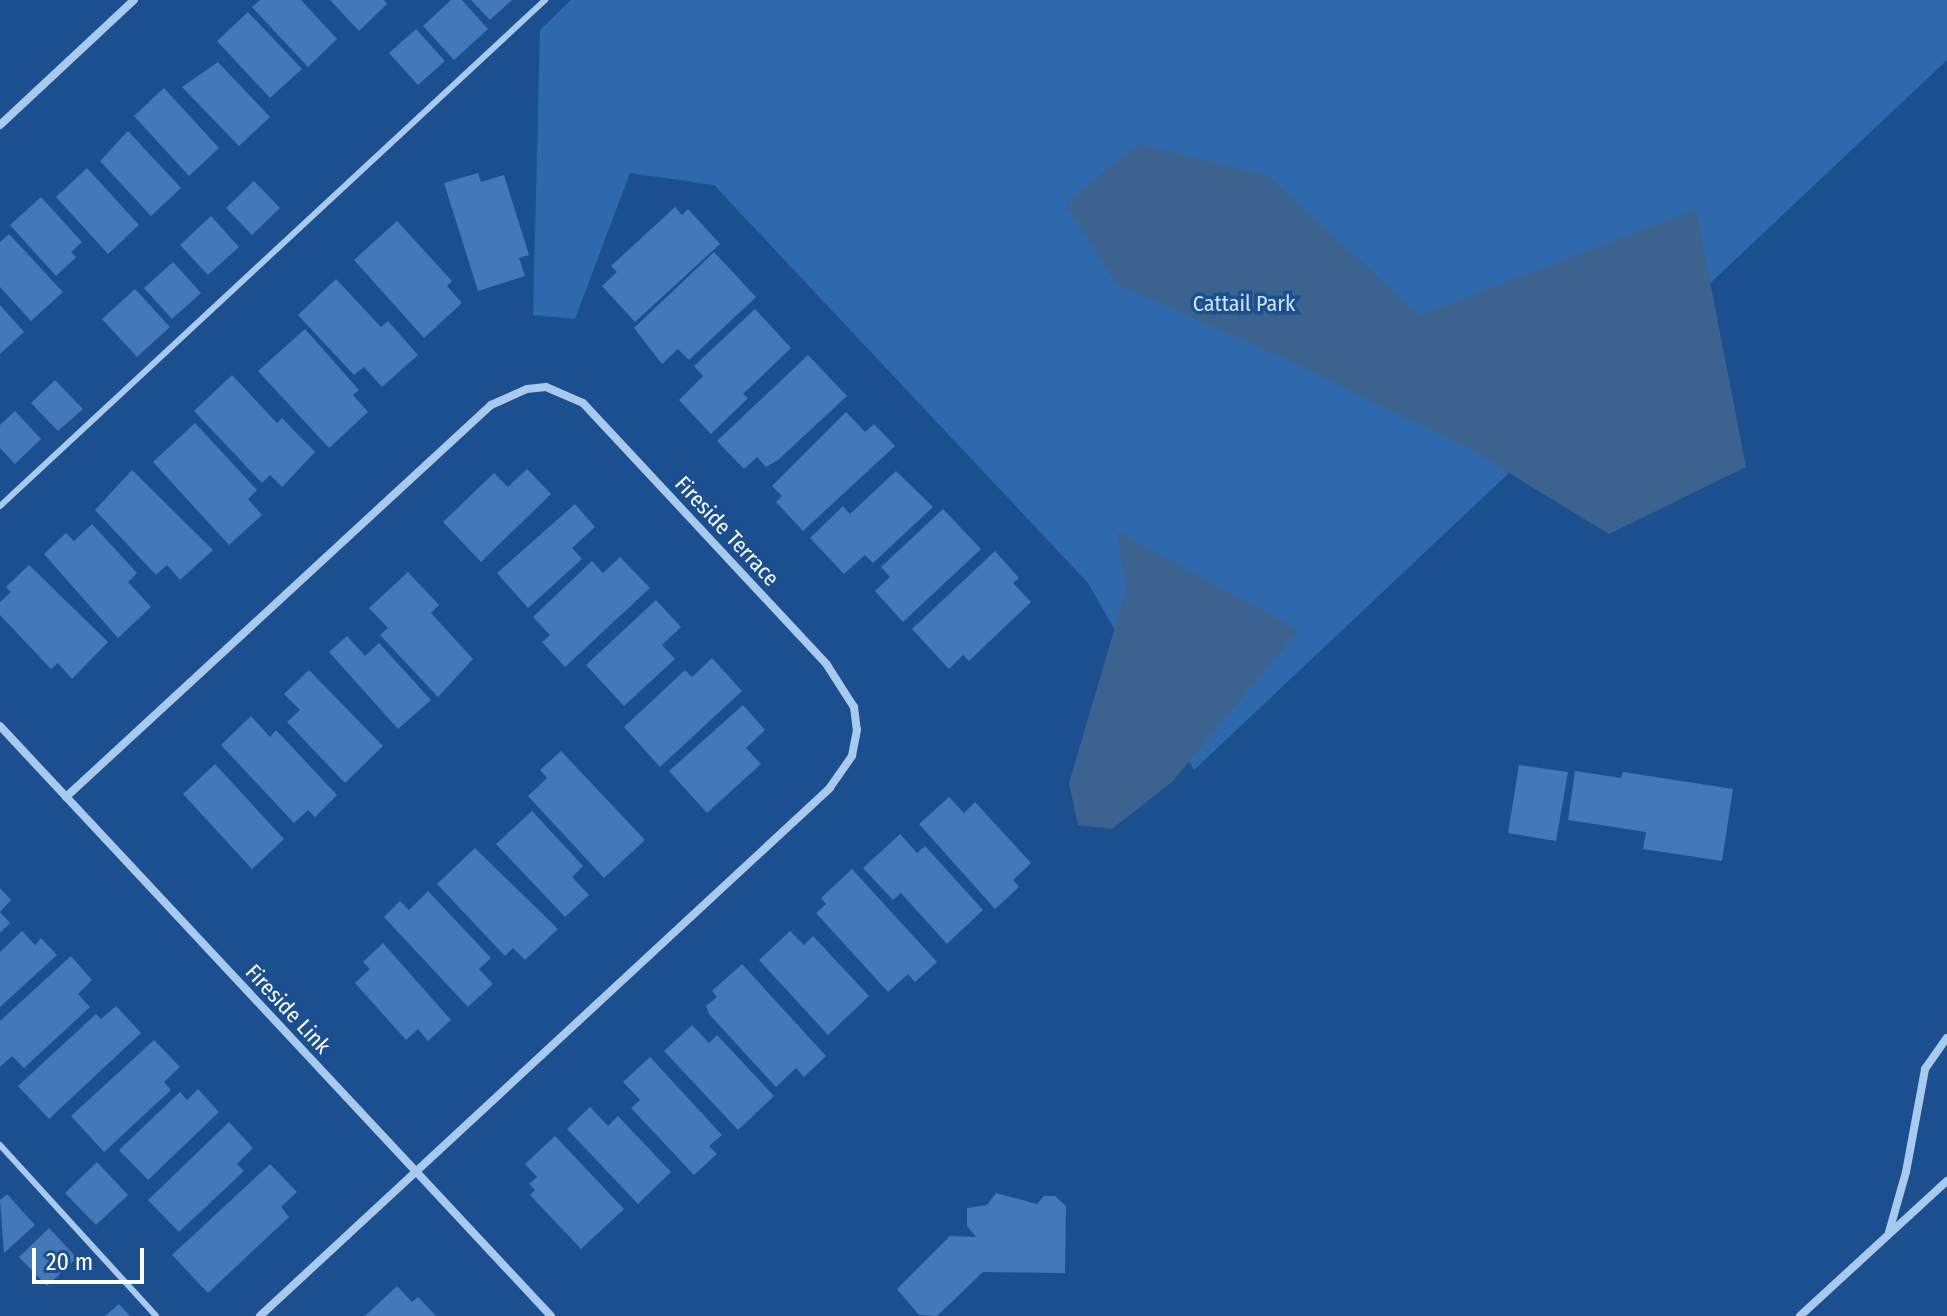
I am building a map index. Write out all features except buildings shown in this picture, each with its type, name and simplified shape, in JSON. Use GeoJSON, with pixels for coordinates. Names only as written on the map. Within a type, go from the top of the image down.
{"type":"FeatureCollection","features":[{"type":"Feature","properties":{"kind":"street"},"geometry":{"type":"LineString","coordinates":[[0,125],[134,0]]}},
{"type":"Feature","properties":{"kind":"street","name":"Fireside Terrace"},"geometry":{"type":"LineString","coordinates":[[66,797],[491,405],[527,389],[546,387],[583,403],[796,631],[842,683],[854,707],[857,730],[842,772],[260,1316]]}},
{"type":"Feature","properties":{"kind":"street","name":"Fireside Link"},"geometry":{"type":"LineString","coordinates":[[0,726],[551,1316]]}},
{"type":"Feature","properties":{"kind":"street"},"geometry":{"type":"LineString","coordinates":[[1889,1232],[1906,1172],[1925,1069],[1947,1038]]}},
{"type":"Feature","properties":{"kind":"street"},"geometry":{"type":"LineString","coordinates":[[1800,1316],[1947,1181]]}},
{"type":"Feature","properties":{"kind":"lane"},"geometry":{"type":"LineString","coordinates":[[0,506],[545,0]]}},
{"type":"Feature","properties":{"kind":"lane"},"geometry":{"type":"LineString","coordinates":[[0,1145],[156,1316]]}},
{"type":"Feature","properties":{"kind":"green space","name":"Cattail Park"},"geometry":{"type":"Polygon","coordinates":[[[571,0],[1947,0],[1947,60],[1194,770],[1088,583],[714,185],[630,173],[575,319],[533,315],[540,30],[571,0]]]}},
{"type":"Feature","properties":{"kind":"shaded area"},"geometry":{"type":"Polygon","coordinates":[[[1138,144],[1267,175],[1420,315],[1696,209],[1746,467],[1609,534],[1471,450],[1272,353],[1117,285],[1065,204],[1138,144]]]}},
{"type":"Feature","properties":{"kind":"shaded area"},"geometry":{"type":"Polygon","coordinates":[[[1117,531],[1299,630],[1173,781],[1112,829],[1078,825],[1069,783],[1126,590],[1117,531]]]}}]}
